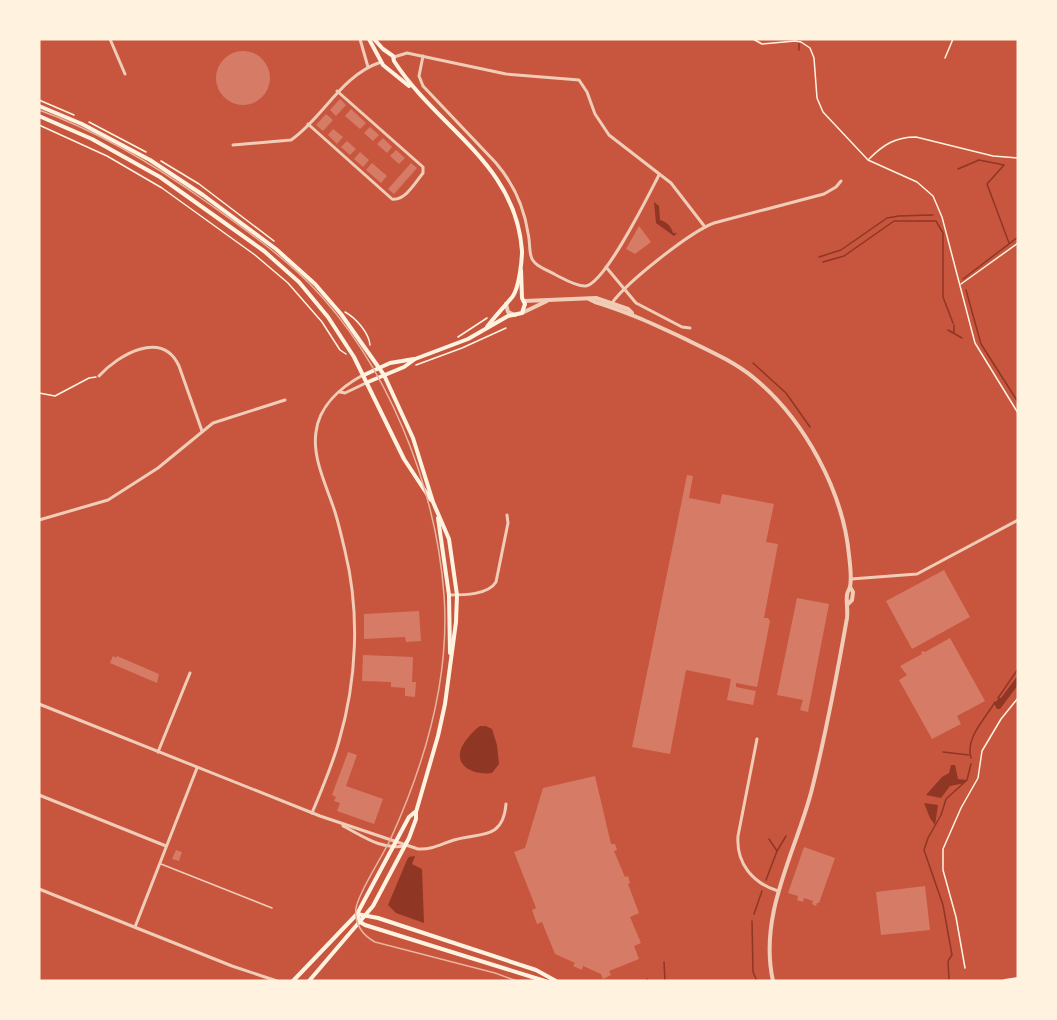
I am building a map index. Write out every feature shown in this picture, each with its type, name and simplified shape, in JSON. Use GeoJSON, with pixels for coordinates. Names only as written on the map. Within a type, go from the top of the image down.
{"type":"FeatureCollection","features":[{"type":"Feature","properties":{"kind":"main road"},"geometry":{"type":"LineString","coordinates":[[364,375],[394,362],[415,359],[468,339],[508,316],[522,313],[525,307],[520,232],[505,189],[483,160],[412,88],[387,67],[370,44],[369,39]]}},
{"type":"Feature","properties":{"kind":"main road"},"geometry":{"type":"LineString","coordinates":[[374,39],[394,59],[412,88]]}},
{"type":"Feature","properties":{"kind":"main road"},"geometry":{"type":"LineString","coordinates":[[39,106],[82,124],[150,160],[258,236],[315,284],[341,314],[384,375],[413,438],[433,502],[444,525],[457,595],[456,622],[441,720],[416,819],[405,846],[373,906],[309,981]]}},
{"type":"Feature","properties":{"kind":"main road"},"geometry":{"type":"LineString","coordinates":[[39,116],[92,139],[138,164],[264,251],[299,282],[328,317],[364,375],[404,459],[433,502]]}},
{"type":"Feature","properties":{"kind":"main road"},"geometry":{"type":"LineString","coordinates":[[487,327],[513,296],[521,270]]}},
{"type":"Feature","properties":{"kind":"main road"},"geometry":{"type":"LineString","coordinates":[[368,382],[404,367],[415,359]]}},
{"type":"Feature","properties":{"kind":"main road"},"geometry":{"type":"LineString","coordinates":[[438,515],[449,595],[450,657]]}},
{"type":"Feature","properties":{"kind":"main road"},"geometry":{"type":"LineString","coordinates":[[293,981],[357,914],[409,817],[416,812]]}},
{"type":"Feature","properties":{"kind":"main road"},"geometry":{"type":"LineString","coordinates":[[357,914],[536,970],[556,981]]}},
{"type":"Feature","properties":{"kind":"main road"},"geometry":{"type":"LineString","coordinates":[[357,914],[360,922],[372,928],[545,981]]}},
{"type":"Feature","properties":{"kind":"main road"},"geometry":{"type":"LineString","coordinates":[[1005,981],[1018,979]]}},
{"type":"Feature","properties":{"kind":"street"},"geometry":{"type":"LineString","coordinates":[[110,39],[125,74]]}},
{"type":"Feature","properties":{"kind":"street"},"geometry":{"type":"LineString","coordinates":[[360,39],[368,67]]}},
{"type":"Feature","properties":{"kind":"street"},"geometry":{"type":"LineString","coordinates":[[233,145],[291,140],[337,91],[381,60],[387,53]]}},
{"type":"Feature","properties":{"kind":"street"},"geometry":{"type":"LineString","coordinates":[[387,67],[394,59],[407,53],[506,74],[579,80],[587,92],[595,114],[609,135],[670,183],[705,226]]}},
{"type":"Feature","properties":{"kind":"street"},"geometry":{"type":"LineString","coordinates":[[423,56],[419,76],[423,86],[496,163],[514,189],[525,217],[533,261],[563,278],[582,286],[591,283],[606,267],[615,255],[659,175]]}},
{"type":"Feature","properties":{"kind":"street"},"geometry":{"type":"LineString","coordinates":[[308,124],[392,199],[401,198],[409,190],[423,173],[424,168],[337,91]]}},
{"type":"Feature","properties":{"kind":"street"},"geometry":{"type":"LineString","coordinates":[[611,305],[624,289],[705,226],[824,194],[841,181]]}},
{"type":"Feature","properties":{"kind":"street"},"geometry":{"type":"LineString","coordinates":[[606,267],[636,303],[682,327],[690,328]]}},
{"type":"Feature","properties":{"kind":"street"},"geometry":{"type":"LineString","coordinates":[[513,296],[523,300],[548,301]]}},
{"type":"Feature","properties":{"kind":"street"},"geometry":{"type":"LineString","coordinates":[[522,313],[548,301],[564,298],[596,298],[734,364],[756,380],[783,406],[812,449],[837,499],[847,537],[850,579],[848,604],[812,790],[778,891],[770,942],[773,981]]}},
{"type":"Feature","properties":{"kind":"street"},"geometry":{"type":"LineString","coordinates":[[506,303],[507,310],[515,315]]}},
{"type":"Feature","properties":{"kind":"street"},"geometry":{"type":"LineString","coordinates":[[99,376],[105,369],[142,347],[155,347],[166,351],[174,357],[179,366],[202,431]]}},
{"type":"Feature","properties":{"kind":"street"},"geometry":{"type":"LineString","coordinates":[[312,813],[340,737],[346,714],[353,662],[353,608],[348,567],[315,442],[317,424],[330,400],[340,392],[343,386],[364,375]]}},
{"type":"Feature","properties":{"kind":"street"},"geometry":{"type":"LineString","coordinates":[[340,392],[345,393],[368,382]]}},
{"type":"Feature","properties":{"kind":"street"},"geometry":{"type":"LineString","coordinates":[[39,520],[94,505],[121,494],[158,468],[202,431],[223,418],[285,400]]}},
{"type":"Feature","properties":{"kind":"street"},"geometry":{"type":"LineString","coordinates":[[449,595],[492,588],[496,582],[508,523],[507,515]]}},
{"type":"Feature","properties":{"kind":"street"},"geometry":{"type":"LineString","coordinates":[[850,579],[917,574],[1018,520]]}},
{"type":"Feature","properties":{"kind":"street"},"geometry":{"type":"LineString","coordinates":[[159,752],[190,673]]}},
{"type":"Feature","properties":{"kind":"street"},"geometry":{"type":"LineString","coordinates":[[39,704],[312,813],[405,846],[425,850],[435,849],[455,840],[484,836],[497,828],[504,819],[506,804]]}},
{"type":"Feature","properties":{"kind":"street"},"geometry":{"type":"LineString","coordinates":[[757,739],[738,837],[738,849],[743,864],[755,879],[778,891]]}},
{"type":"Feature","properties":{"kind":"street"},"geometry":{"type":"LineString","coordinates":[[135,927],[197,768]]}},
{"type":"Feature","properties":{"kind":"street"},"geometry":{"type":"LineString","coordinates":[[39,795],[166,846]]}},
{"type":"Feature","properties":{"kind":"street"},"geometry":{"type":"LineString","coordinates":[[337,822],[371,841],[392,848],[405,846]]}},
{"type":"Feature","properties":{"kind":"street"},"geometry":{"type":"LineString","coordinates":[[39,889],[261,977],[277,981]]}},
{"type":"Feature","properties":{"kind":"street"},"geometry":{"type":"LineString","coordinates":[[261,977],[265,981]]}},
{"type":"Feature","properties":{"kind":"lane"},"geometry":{"type":"LineString","coordinates":[[160,864],[272,908]]}},
{"type":"Feature","properties":{"kind":"path"},"geometry":{"type":"LineString","coordinates":[[753,39],[762,44],[795,41],[810,48],[814,58],[817,98],[823,112],[868,160],[918,182],[933,196],[942,218],[975,343],[1018,411]]}},
{"type":"Feature","properties":{"kind":"path"},"geometry":{"type":"LineString","coordinates":[[945,58],[953,39]]}},
{"type":"Feature","properties":{"kind":"path"},"geometry":{"type":"LineString","coordinates":[[39,125],[107,156],[152,182],[239,242],[288,283],[322,322],[340,350]]}},
{"type":"Feature","properties":{"kind":"path"},"geometry":{"type":"LineString","coordinates":[[868,160],[890,141],[907,137],[916,137],[993,156],[1018,158]]}},
{"type":"Feature","properties":{"kind":"path"},"geometry":{"type":"LineString","coordinates":[[960,285],[1018,243]]}},
{"type":"Feature","properties":{"kind":"path"},"geometry":{"type":"LineString","coordinates":[[450,340],[470,331],[489,316]]}},
{"type":"Feature","properties":{"kind":"path"},"geometry":{"type":"LineString","coordinates":[[419,365],[506,328]]}},
{"type":"Feature","properties":{"kind":"path"},"geometry":{"type":"LineString","coordinates":[[39,393],[55,396],[89,378],[99,376]]}},
{"type":"Feature","properties":{"kind":"path"},"geometry":{"type":"LineString","coordinates":[[965,968],[956,917],[943,870],[943,849],[961,808],[978,778],[982,751],[1001,719],[1018,698]]}},
{"type":"Feature","properties":{"kind":"shaded area"},"geometry":{"type":"Polygon","coordinates":[[[654,202],[659,206],[660,220],[671,228],[673,233],[677,233],[674,236],[656,223],[654,202]]]}},
{"type":"Feature","properties":{"kind":"shaded area"},"geometry":{"type":"Polygon","coordinates":[[[1018,675],[1018,685],[1000,709],[997,709],[994,704],[1018,675]]]}},
{"type":"Feature","properties":{"kind":"shaded area"},"geometry":{"type":"Polygon","coordinates":[[[480,726],[492,729],[497,745],[499,764],[492,773],[470,770],[462,764],[460,759],[463,746],[480,726]]]}},
{"type":"Feature","properties":{"kind":"shaded area"},"geometry":{"type":"Polygon","coordinates":[[[951,765],[955,765],[958,779],[967,780],[965,783],[950,786],[941,798],[926,795],[942,777],[949,773],[951,765]]]}},
{"type":"Feature","properties":{"kind":"shaded area"},"geometry":{"type":"Polygon","coordinates":[[[924,803],[938,805],[935,825],[930,818],[924,803]]]}},
{"type":"Feature","properties":{"kind":"shaded area"},"geometry":{"type":"Polygon","coordinates":[[[415,856],[412,864],[422,869],[424,923],[396,913],[388,905],[407,860],[415,856]]]}},
{"type":"Feature","properties":{"kind":"building"},"geometry":{"type":"Polygon","coordinates":[[[243,51],[253,53],[262,59],[268,68],[270,78],[268,88],[262,97],[253,103],[243,105],[233,103],[224,97],[218,88],[216,78],[218,68],[224,59],[233,53],[243,51]]]}},
{"type":"Feature","properties":{"kind":"building"},"geometry":{"type":"Polygon","coordinates":[[[340,99],[346,105],[336,116],[330,110],[340,99]]]}},
{"type":"Feature","properties":{"kind":"building"},"geometry":{"type":"Polygon","coordinates":[[[351,109],[366,123],[360,129],[345,116],[351,109]]]}},
{"type":"Feature","properties":{"kind":"building"},"geometry":{"type":"Polygon","coordinates":[[[326,114],[333,120],[323,131],[316,125],[326,114]]]}},
{"type":"Feature","properties":{"kind":"building"},"geometry":{"type":"Polygon","coordinates":[[[370,127],[379,135],[373,141],[364,133],[370,127]]]}},
{"type":"Feature","properties":{"kind":"building"},"geometry":{"type":"Polygon","coordinates":[[[333,129],[343,137],[337,144],[328,135],[333,129]]]}},
{"type":"Feature","properties":{"kind":"building"},"geometry":{"type":"Polygon","coordinates":[[[383,138],[392,147],[387,153],[377,144],[383,138]]]}},
{"type":"Feature","properties":{"kind":"building"},"geometry":{"type":"Polygon","coordinates":[[[347,141],[356,149],[350,155],[341,147],[347,141]]]}},
{"type":"Feature","properties":{"kind":"building"},"geometry":{"type":"Polygon","coordinates":[[[396,150],[405,158],[399,164],[390,156],[396,150]]]}},
{"type":"Feature","properties":{"kind":"building"},"geometry":{"type":"Polygon","coordinates":[[[360,152],[369,160],[363,167],[354,159],[360,152]]]}},
{"type":"Feature","properties":{"kind":"building"},"geometry":{"type":"Polygon","coordinates":[[[372,163],[387,176],[381,183],[366,170],[372,163]]]}},
{"type":"Feature","properties":{"kind":"building"},"geometry":{"type":"Polygon","coordinates":[[[411,163],[417,168],[394,194],[388,189],[411,163]]]}},
{"type":"Feature","properties":{"kind":"building"},"geometry":{"type":"Polygon","coordinates":[[[639,226],[651,242],[635,254],[626,249],[639,226]]]}},
{"type":"Feature","properties":{"kind":"building"},"geometry":{"type":"Polygon","coordinates":[[[687,475],[693,476],[689,498],[720,504],[722,494],[774,504],[766,542],[778,544],[764,618],[770,621],[757,687],[736,683],[736,687],[756,691],[753,705],[727,700],[731,679],[686,670],[670,754],[632,747],[687,475]]]}},
{"type":"Feature","properties":{"kind":"building"},"geometry":{"type":"Polygon","coordinates":[[[944,570],[970,617],[912,649],[886,601],[944,570]]]}},
{"type":"Feature","properties":{"kind":"building"},"geometry":{"type":"Polygon","coordinates":[[[797,598],[829,604],[808,712],[800,710],[803,700],[777,695],[797,598]]]}},
{"type":"Feature","properties":{"kind":"building"},"geometry":{"type":"Polygon","coordinates":[[[419,611],[421,641],[406,642],[405,637],[364,639],[364,614],[419,611]]]}},
{"type":"Feature","properties":{"kind":"building"},"geometry":{"type":"Polygon","coordinates":[[[950,638],[985,701],[957,716],[961,724],[932,739],[899,680],[907,675],[900,666],[922,654],[921,652],[950,638]]]}},
{"type":"Feature","properties":{"kind":"building"},"geometry":{"type":"Polygon","coordinates":[[[363,655],[413,657],[412,682],[416,682],[415,697],[405,696],[405,688],[391,687],[391,682],[362,681],[363,655]]]}},
{"type":"Feature","properties":{"kind":"building"},"geometry":{"type":"Polygon","coordinates":[[[113,656],[159,674],[157,683],[110,663],[113,656]]]}},
{"type":"Feature","properties":{"kind":"building"},"geometry":{"type":"Polygon","coordinates":[[[348,752],[357,755],[346,786],[383,799],[374,824],[337,811],[340,803],[334,801],[336,797],[332,795],[348,752]]]}},
{"type":"Feature","properties":{"kind":"building"},"geometry":{"type":"Polygon","coordinates":[[[595,776],[611,844],[615,844],[617,850],[614,851],[625,877],[628,876],[630,883],[628,884],[639,913],[630,917],[641,943],[634,946],[639,959],[609,971],[611,975],[603,979],[601,974],[583,966],[582,970],[573,966],[575,963],[555,954],[542,922],[537,924],[532,910],[536,908],[514,852],[525,848],[543,788],[595,776]]]}},
{"type":"Feature","properties":{"kind":"building"},"geometry":{"type":"Polygon","coordinates":[[[804,847],[835,858],[816,906],[812,904],[813,901],[804,898],[803,902],[797,900],[798,896],[788,893],[804,847]]]}},
{"type":"Feature","properties":{"kind":"building"},"geometry":{"type":"Polygon","coordinates":[[[176,850],[182,852],[179,861],[172,859],[176,850]]]}},
{"type":"Feature","properties":{"kind":"building"},"geometry":{"type":"Polygon","coordinates":[[[925,886],[930,930],[881,935],[876,892],[925,886]]]}},
{"type":"Feature","properties":{"kind":"waterway"},"geometry":{"type":"LineString","coordinates":[[799,43],[799,50]]}},
{"type":"Feature","properties":{"kind":"waterway"},"geometry":{"type":"LineString","coordinates":[[958,169],[979,160],[1004,165],[987,184],[1009,243]]}},
{"type":"Feature","properties":{"kind":"waterway"},"geometry":{"type":"LineString","coordinates":[[819,257],[841,250],[887,218],[933,215]]}},
{"type":"Feature","properties":{"kind":"waterway"},"geometry":{"type":"LineString","coordinates":[[823,262],[844,256],[894,221],[936,221],[943,233],[943,297],[953,323]]}},
{"type":"Feature","properties":{"kind":"waterway"},"geometry":{"type":"LineString","coordinates":[[963,279],[1018,237]]}},
{"type":"Feature","properties":{"kind":"waterway"},"geometry":{"type":"LineString","coordinates":[[966,290],[981,344],[1018,402]]}},
{"type":"Feature","properties":{"kind":"waterway"},"geometry":{"type":"LineString","coordinates":[[954,325],[954,333]]}},
{"type":"Feature","properties":{"kind":"waterway"},"geometry":{"type":"LineString","coordinates":[[948,330],[962,338]]}},
{"type":"Feature","properties":{"kind":"waterway"},"geometry":{"type":"LineString","coordinates":[[753,363],[786,393],[810,427]]}},
{"type":"Feature","properties":{"kind":"waterway"},"geometry":{"type":"LineString","coordinates":[[998,698],[1018,669]]}},
{"type":"Feature","properties":{"kind":"waterway"},"geometry":{"type":"LineString","coordinates":[[971,758],[973,736],[995,702]]}},
{"type":"Feature","properties":{"kind":"waterway"},"geometry":{"type":"LineString","coordinates":[[943,752],[969,755]]}},
{"type":"Feature","properties":{"kind":"waterway"},"geometry":{"type":"LineString","coordinates":[[949,979],[948,961],[952,955],[943,905],[924,850],[946,799],[967,780],[971,764]]}},
{"type":"Feature","properties":{"kind":"waterway"},"geometry":{"type":"LineString","coordinates":[[766,880],[777,851],[786,836]]}},
{"type":"Feature","properties":{"kind":"waterway"},"geometry":{"type":"LineString","coordinates":[[769,839],[777,851]]}},
{"type":"Feature","properties":{"kind":"waterway"},"geometry":{"type":"LineString","coordinates":[[754,914],[762,891]]}},
{"type":"Feature","properties":{"kind":"waterway"},"geometry":{"type":"LineString","coordinates":[[752,921],[753,972],[757,981]]}},
{"type":"Feature","properties":{"kind":"waterway"},"geometry":{"type":"LineString","coordinates":[[664,962],[665,981]]}},
{"type":"Feature","properties":{"kind":"tram line"},"geometry":{"type":"LineString","coordinates":[[39,110],[84,128],[147,163],[208,203],[273,251],[310,284],[338,316],[384,388],[403,428],[431,512],[439,554],[445,626],[439,688],[424,750],[391,838],[358,901],[356,919],[366,936],[375,942],[495,973],[517,981]]}}]}
